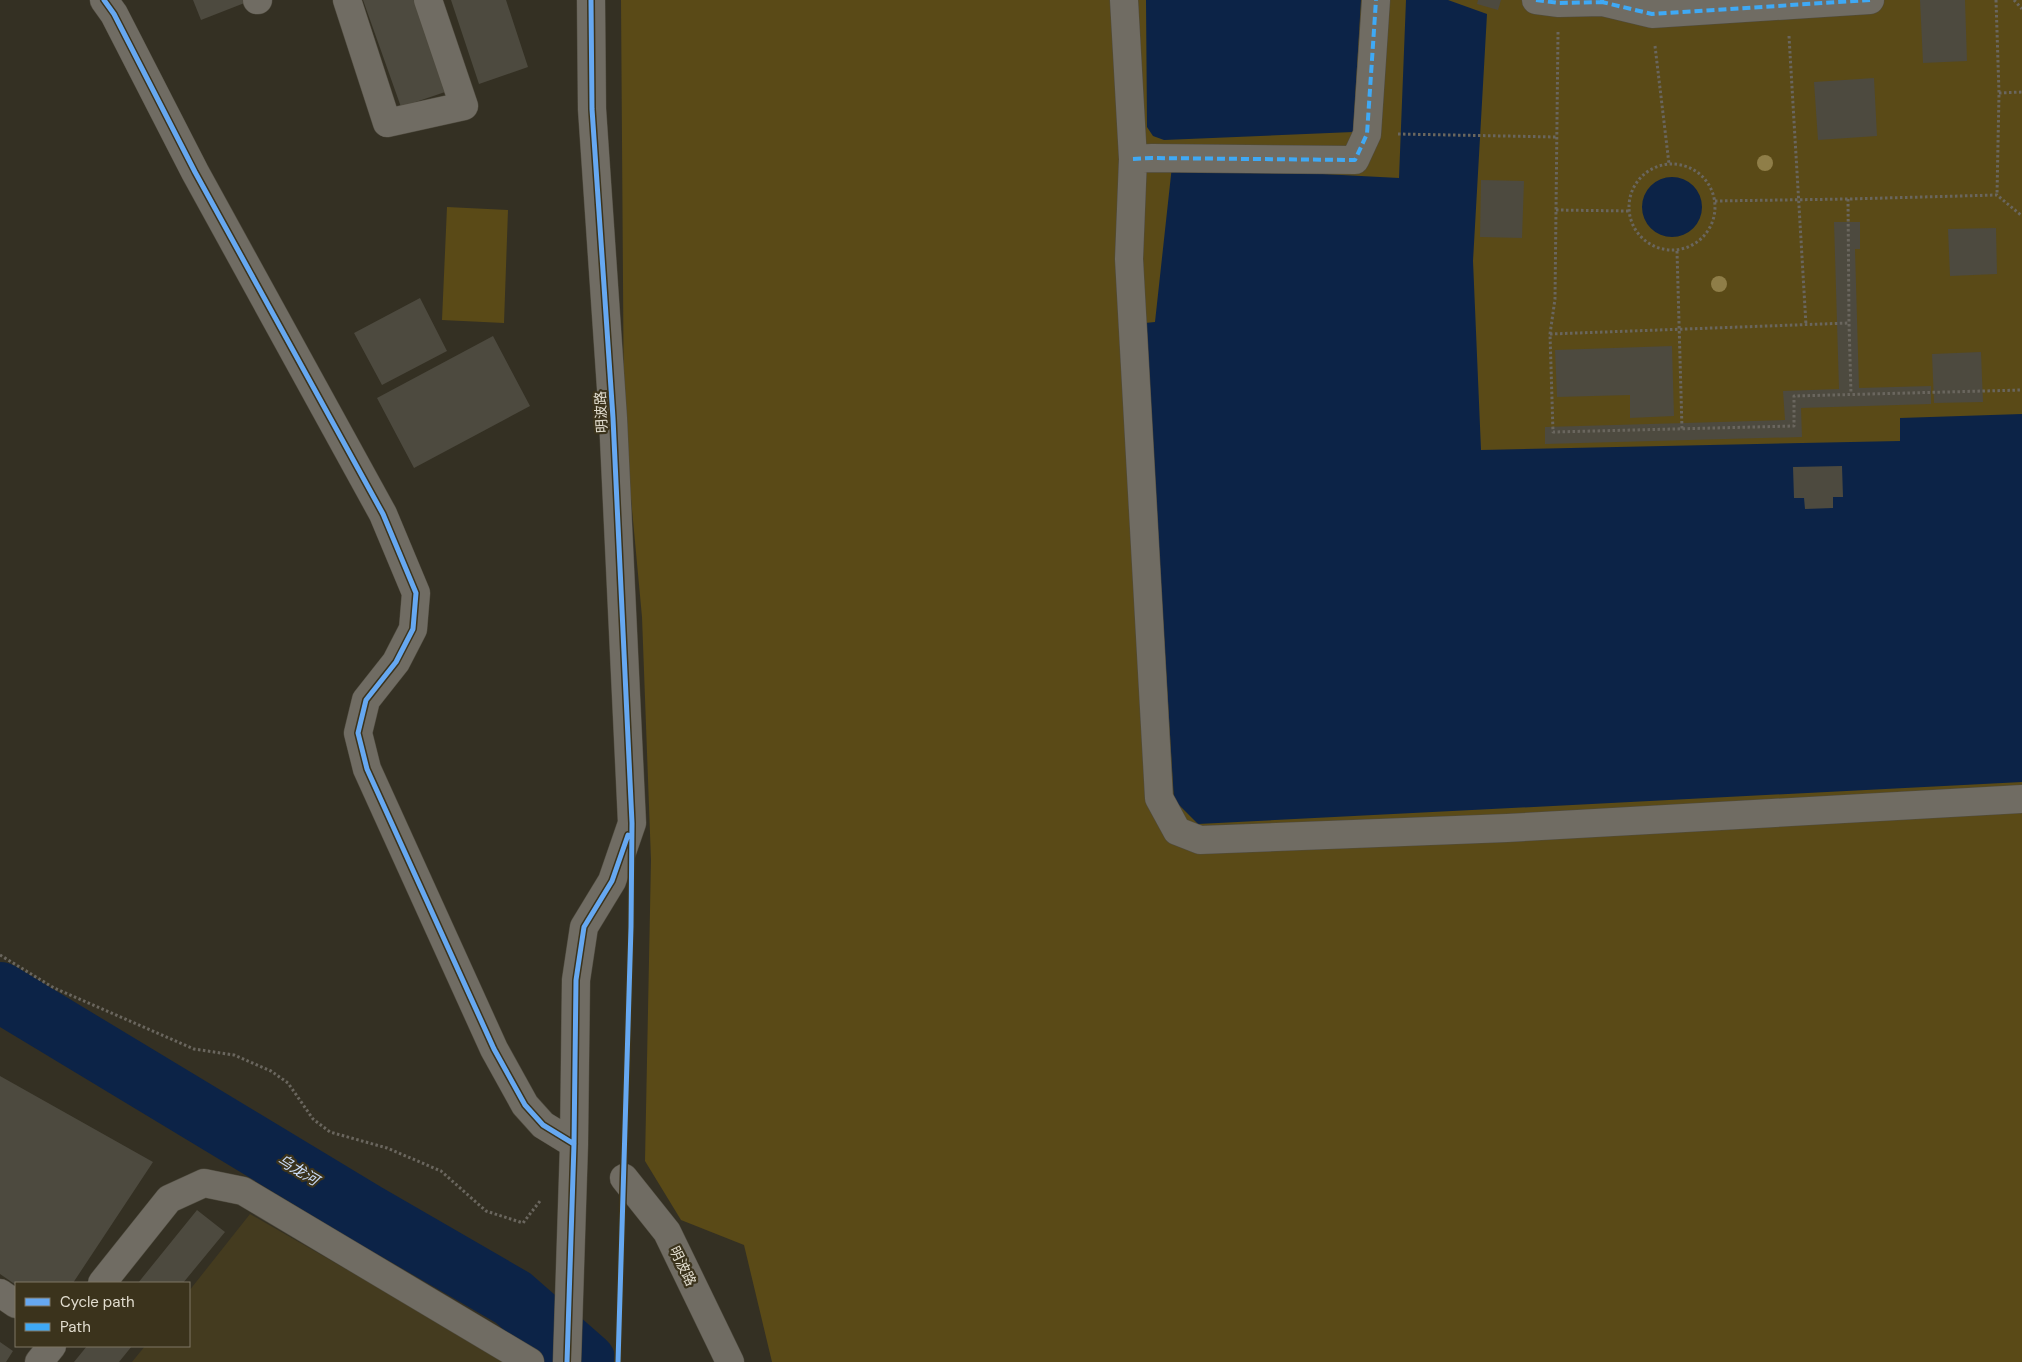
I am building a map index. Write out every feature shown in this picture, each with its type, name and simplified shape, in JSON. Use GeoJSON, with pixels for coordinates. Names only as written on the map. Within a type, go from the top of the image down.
{"type":"FeatureCollection","features":[{"type":"Feature","properties":{"kind":"street"},"geometry":{"type":"LineString","coordinates":[[104,0],[114,14],[195,172],[383,514],[416,593],[413,629],[396,662],[366,700],[358,733],[367,769],[494,1049],[525,1105],[543,1125],[574,1144],[567,1362]]}},
{"type":"Feature","properties":{"kind":"street"},"geometry":{"type":"LineString","coordinates":[[347,0],[388,123],[464,106],[428,0]]}},
{"type":"Feature","properties":{"kind":"street","name":"明波路"},"geometry":{"type":"LineString","coordinates":[[574,1144],[576,980],[584,927],[612,881],[632,823],[613,418],[592,109],[592,0]]}},
{"type":"Feature","properties":{"kind":"street"},"geometry":{"type":"LineString","coordinates":[[1124,0],[1133,159],[1129,259],[1159,798],[1177,830],[1200,840],[1210,840],[1507,828],[2022,799]]}},
{"type":"Feature","properties":{"kind":"street"},"geometry":{"type":"LineString","coordinates":[[1133,159],[1355,160],[1367,134],[1376,0]]}},
{"type":"Feature","properties":{"kind":"street"},"geometry":{"type":"LineString","coordinates":[[1547,2],[1603,1],[1652,14],[1870,0]]}},
{"type":"Feature","properties":{"kind":"street","name":"明波路"},"geometry":{"type":"LineString","coordinates":[[624,1178],[667,1232],[730,1362]]}},
{"type":"Feature","properties":{"kind":"street"},"geometry":{"type":"LineString","coordinates":[[103,1282],[169,1199],[204,1183],[243,1191],[530,1362]]}},
{"type":"Feature","properties":{"kind":"street"},"geometry":{"type":"LineString","coordinates":[[0,1293],[15,1303]]}},
{"type":"Feature","properties":{"kind":"street"},"geometry":{"type":"LineString","coordinates":[[39,1362],[51,1347]]}},
{"type":"Feature","properties":{"kind":"path"},"geometry":{"type":"LineString","coordinates":[[1996,0],[1999,92],[1997,195]]}},
{"type":"Feature","properties":{"kind":"path"},"geometry":{"type":"LineString","coordinates":[[2014,0],[2022,9]]}},
{"type":"Feature","properties":{"kind":"path"},"geometry":{"type":"LineString","coordinates":[[1547,2],[1557,137],[1555,299],[1550,334],[1553,432],[1794,426],[1794,396],[2022,390]]}},
{"type":"Feature","properties":{"kind":"path"},"geometry":{"type":"LineString","coordinates":[[1787,6],[1797,200],[1806,325]]}},
{"type":"Feature","properties":{"kind":"path"},"geometry":{"type":"LineString","coordinates":[[1652,14],[1669,164]]}},
{"type":"Feature","properties":{"kind":"path"},"geometry":{"type":"LineString","coordinates":[[1999,92],[2022,92]]}},
{"type":"Feature","properties":{"kind":"path"},"geometry":{"type":"LineString","coordinates":[[1367,134],[1557,137]]}},
{"type":"Feature","properties":{"kind":"path"},"geometry":{"type":"LineString","coordinates":[[1669,164],[1691,168],[1702,176],[1710,188],[1715,201],[1715,215],[1710,228],[1702,239],[1691,247],[1677,251],[1664,250],[1650,245],[1640,236],[1632,224],[1630,211],[1630,198],[1634,187],[1642,177],[1652,169],[1669,164]]}},
{"type":"Feature","properties":{"kind":"path"},"geometry":{"type":"LineString","coordinates":[[1715,201],[1997,195],[2022,216]]}},
{"type":"Feature","properties":{"kind":"path"},"geometry":{"type":"LineString","coordinates":[[1848,199],[1848,323],[1851,394]]}},
{"type":"Feature","properties":{"kind":"path"},"geometry":{"type":"LineString","coordinates":[[1556,210],[1630,211]]}},
{"type":"Feature","properties":{"kind":"path"},"geometry":{"type":"LineString","coordinates":[[1677,251],[1682,429]]}},
{"type":"Feature","properties":{"kind":"path"},"geometry":{"type":"LineString","coordinates":[[1550,334],[1848,323]]}},
{"type":"Feature","properties":{"kind":"path"},"geometry":{"type":"LineString","coordinates":[[0,955],[54,988],[194,1049],[234,1055],[271,1071],[288,1083],[313,1119],[330,1132],[387,1148],[441,1171],[486,1211],[523,1223]]}},
{"type":"Feature","properties":{"kind":"shaded area"},"geometry":{"type":"Polygon","coordinates":[[[621,0],[2022,0],[2022,1362],[772,1362],[744,1245],[681,1220],[645,1161],[651,860],[642,617],[624,423],[621,0]]]}},
{"type":"Feature","properties":{"kind":"shaded area"},"geometry":{"type":"Polygon","coordinates":[[[447,207],[508,210],[504,323],[442,320],[447,207]]]}},
{"type":"Feature","properties":{"kind":"shaded area"},"geometry":{"type":"Polygon","coordinates":[[[250,1214],[508,1362],[132,1362],[144,1347],[190,1347],[190,1290],[250,1214]]]}},
{"type":"Feature","properties":{"kind":"water"},"geometry":{"type":"Polygon","coordinates":[[[1146,0],[1361,0],[1353,132],[1164,140],[1153,136],[1147,127],[1146,0]]]}},
{"type":"Feature","properties":{"kind":"water"},"geometry":{"type":"Polygon","coordinates":[[[1406,0],[1448,0],[1487,14],[1473,261],[1481,450],[1900,441],[1900,418],[2022,414],[2022,782],[1198,824],[1174,800],[1145,323],[1155,322],[1172,166],[1399,178],[1406,0]]]}},
{"type":"Feature","properties":{"kind":"water"},"geometry":{"type":"Polygon","coordinates":[[[1666,177],[1678,177],[1689,182],[1697,190],[1702,201],[1700,219],[1689,232],[1678,237],[1666,237],[1655,232],[1647,224],[1642,213],[1642,201],[1647,190],[1655,182],[1666,177]]]}},
{"type":"Feature","properties":{"kind":"building"},"geometry":{"type":"Polygon","coordinates":[[[193,0],[247,0],[247,2],[201,20],[193,0]]]}},
{"type":"Feature","properties":{"kind":"building"},"geometry":{"type":"Polygon","coordinates":[[[363,0],[416,0],[448,91],[401,107],[363,0]]]}},
{"type":"Feature","properties":{"kind":"building"},"geometry":{"type":"Polygon","coordinates":[[[451,0],[506,0],[528,67],[479,84],[451,0]]]}},
{"type":"Feature","properties":{"kind":"building"},"geometry":{"type":"Polygon","coordinates":[[[1478,0],[1501,0],[1498,10],[1477,4],[1478,0]]]}},
{"type":"Feature","properties":{"kind":"building"},"geometry":{"type":"Polygon","coordinates":[[[1920,0],[1965,0],[1967,61],[1923,63],[1920,0]]]}},
{"type":"Feature","properties":{"kind":"building"},"geometry":{"type":"Polygon","coordinates":[[[1874,78],[1877,136],[1818,140],[1814,82],[1874,78]]]}},
{"type":"Feature","properties":{"kind":"building"},"geometry":{"type":"Polygon","coordinates":[[[1481,180],[1524,181],[1522,238],[1480,237],[1481,180]]]}},
{"type":"Feature","properties":{"kind":"building"},"geometry":{"type":"Polygon","coordinates":[[[1834,222],[1860,222],[1860,249],[1855,249],[1859,388],[1931,386],[1931,404],[1801,408],[1802,437],[1545,444],[1545,427],[1785,420],[1783,391],[1839,389],[1834,222]]]}},
{"type":"Feature","properties":{"kind":"building"},"geometry":{"type":"Polygon","coordinates":[[[1996,228],[1997,274],[1950,276],[1948,229],[1996,228]]]}},
{"type":"Feature","properties":{"kind":"building"},"geometry":{"type":"Polygon","coordinates":[[[420,298],[447,351],[382,385],[354,333],[420,298]]]}},
{"type":"Feature","properties":{"kind":"building"},"geometry":{"type":"Polygon","coordinates":[[[493,336],[530,406],[414,468],[377,398],[493,336]]]}},
{"type":"Feature","properties":{"kind":"building"},"geometry":{"type":"Polygon","coordinates":[[[1672,346],[1674,416],[1630,418],[1630,395],[1557,397],[1555,350],[1672,346]]]}},
{"type":"Feature","properties":{"kind":"building"},"geometry":{"type":"Polygon","coordinates":[[[1981,352],[1983,402],[1934,403],[1932,354],[1981,352]]]}},
{"type":"Feature","properties":{"kind":"building"},"geometry":{"type":"Polygon","coordinates":[[[1842,466],[1843,497],[1833,497],[1833,508],[1805,509],[1804,498],[1794,498],[1793,467],[1842,466]]]}},
{"type":"Feature","properties":{"kind":"building"},"geometry":{"type":"Polygon","coordinates":[[[0,1076],[153,1162],[74,1282],[15,1282],[15,1284],[0,1274],[0,1076]]]}},
{"type":"Feature","properties":{"kind":"building"},"geometry":{"type":"Polygon","coordinates":[[[197,1210],[225,1232],[184,1282],[139,1282],[197,1210]]]}},
{"type":"Feature","properties":{"kind":"building"},"geometry":{"type":"Polygon","coordinates":[[[0,1342],[13,1351],[6,1362],[0,1362],[0,1342]]]}},
{"type":"Feature","properties":{"kind":"building"},"geometry":{"type":"Polygon","coordinates":[[[86,1347],[131,1347],[119,1362],[74,1362],[86,1347]]]}},
{"type":"Feature","properties":{"kind":"waterway","name":"乌龙河"},"geometry":{"type":"LineString","coordinates":[[0,992],[366,1213],[513,1298],[586,1362]]}},
{"type":"Feature","properties":{"kind":"marked path"},"geometry":{"type":"LineString","coordinates":[[1133,159],[1355,160],[1367,134],[1376,0]]}},
{"type":"Feature","properties":{"kind":"marked path"},"geometry":{"type":"LineString","coordinates":[[1536,0],[1559,3],[1602,2],[1606,0]]}},
{"type":"Feature","properties":{"kind":"marked path"},"geometry":{"type":"LineString","coordinates":[[1602,0],[1602,2],[1652,14],[1870,0]]}},
{"type":"Feature","properties":{"kind":"cycle path"},"geometry":{"type":"LineString","coordinates":[[104,0],[114,14],[195,172],[383,514],[416,593],[413,629],[396,662],[366,700],[358,733],[367,769],[494,1049],[525,1105],[543,1125],[574,1144]]}},
{"type":"Feature","properties":{"kind":"cycle path"},"geometry":{"type":"LineString","coordinates":[[591,0],[592,109],[613,418],[632,823],[631,927],[618,1362]]}},
{"type":"Feature","properties":{"kind":"cycle path"},"geometry":{"type":"LineString","coordinates":[[567,1362],[574,1144],[576,980],[584,927],[612,881],[628,835]]}}]}
